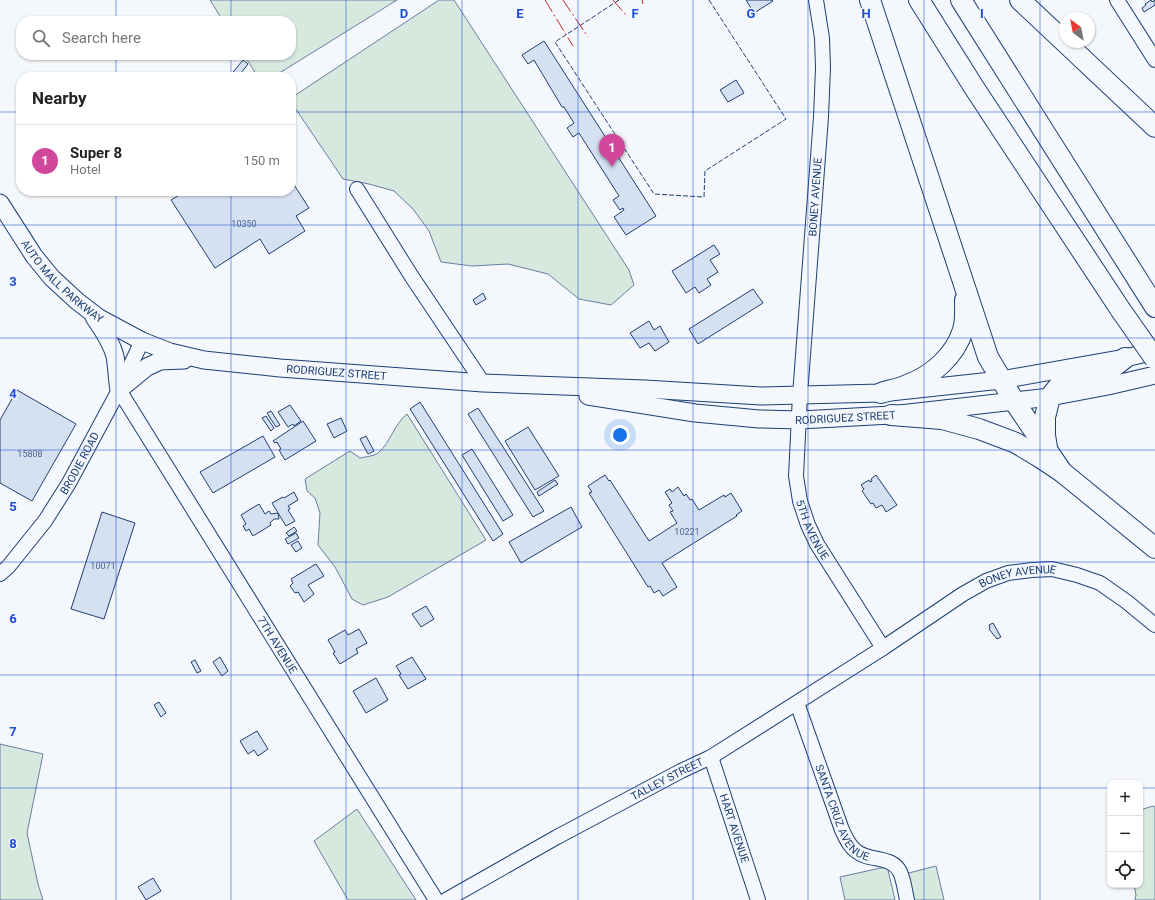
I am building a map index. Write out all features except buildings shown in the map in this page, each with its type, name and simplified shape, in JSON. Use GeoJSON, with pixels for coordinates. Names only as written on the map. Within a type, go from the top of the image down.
{"type":"FeatureCollection","features":[{"type":"Feature","properties":{"kind":"highway"},"geometry":{"type":"LineString","coordinates":[[870,0],[988,357],[1014,401],[1062,472]]}},
{"type":"Feature","properties":{"kind":"highway"},"geometry":{"type":"LineString","coordinates":[[919,0],[975,89],[1155,360]]}},
{"type":"Feature","properties":{"kind":"highway"},"geometry":{"type":"LineString","coordinates":[[961,0],[1154,305]]}},
{"type":"Feature","properties":{"kind":"highway"},"geometry":{"type":"LineString","coordinates":[[1020,0],[1155,127]]}},
{"type":"Feature","properties":{"kind":"highway"},"geometry":{"type":"LineString","coordinates":[[880,393],[908,385],[931,374],[952,351],[963,330],[966,317],[964,282]]}},
{"type":"Feature","properties":{"kind":"highway"},"geometry":{"type":"LineString","coordinates":[[1047,449],[1045,417],[1050,397],[1062,381],[1111,369],[1126,358]]}},
{"type":"Feature","properties":{"kind":"highway"},"geometry":{"type":"LineString","coordinates":[[892,415],[942,419],[979,429],[1016,443],[1062,472],[1155,548]]}},
{"type":"Feature","properties":{"kind":"main road","name":"AUTO MALL PARKWAY"},"geometry":{"type":"LineString","coordinates":[[0,204],[34,256],[52,278],[77,301],[99,318],[142,341]]}},
{"type":"Feature","properties":{"kind":"main road"},"geometry":{"type":"LineString","coordinates":[[92,313],[111,345],[115,356],[119,390]]}},
{"type":"Feature","properties":{"kind":"main road","name":"RODRIGUEZ STREET"},"geometry":{"type":"LineString","coordinates":[[142,341],[170,352],[204,360],[280,368],[483,384],[645,389],[761,396],[880,393],[1001,380],[1126,358],[1155,351]]}},
{"type":"Feature","properties":{"kind":"main road"},"geometry":{"type":"LineString","coordinates":[[119,390],[147,367],[160,361],[204,360]]}},
{"type":"Feature","properties":{"kind":"main road","name":"RODRIGUEZ STREET"},"geometry":{"type":"LineString","coordinates":[[535,386],[618,402],[695,413],[760,419],[800,420],[892,415],[1050,397],[1155,375]]}},
{"type":"Feature","properties":{"kind":"street","name":"BONEY AVENUE"},"geometry":{"type":"LineString","coordinates":[[800,395],[820,133],[823,68],[822,38],[816,0]]}},
{"type":"Feature","properties":{"kind":"street"},"geometry":{"type":"LineString","coordinates":[[1117,0],[1155,60]]}},
{"type":"Feature","properties":{"kind":"street"},"geometry":{"type":"LineString","coordinates":[[357,189],[412,277],[483,384]]}},
{"type":"Feature","properties":{"kind":"street","name":"BRODIE ROAD"},"geometry":{"type":"LineString","coordinates":[[0,574],[8,567],[45,521],[69,483],[119,390],[142,341]]}},
{"type":"Feature","properties":{"kind":"street","name":"7TH AVENUE"},"geometry":{"type":"LineString","coordinates":[[119,390],[436,900]]}},
{"type":"Feature","properties":{"kind":"street","name":"5TH AVENUE"},"geometry":{"type":"LineString","coordinates":[[800,395],[800,420],[796,476],[800,501],[808,525],[817,544],[883,648]]}},
{"type":"Feature","properties":{"kind":"street","name":"BONEY AVENUE"},"geometry":{"type":"LineString","coordinates":[[883,648],[963,594],[986,581],[1008,572],[1052,570],[1077,575],[1100,583],[1127,602],[1155,625]]}},
{"type":"Feature","properties":{"kind":"street","name":"TALLEY STREET"},"geometry":{"type":"LineString","coordinates":[[446,900],[557,837],[681,770],[710,757],[883,648]]}},
{"type":"Feature","properties":{"kind":"street","name":"SANTA CRUZ AVENUE"},"geometry":{"type":"LineString","coordinates":[[797,703],[842,830],[848,842],[855,851],[866,857],[888,861],[895,865],[900,872],[907,900]]}},
{"type":"Feature","properties":{"kind":"street","name":"HART AVENUE"},"geometry":{"type":"LineString","coordinates":[[710,757],[758,900]]}},
{"type":"Feature","properties":{"kind":"shaded area"},"geometry":{"type":"Polygon","coordinates":[[[210,0],[397,0],[281,72],[255,72],[247,60],[296,60],[296,16],[220,16],[210,0]]]}},
{"type":"Feature","properties":{"kind":"shaded area"},"geometry":{"type":"Polygon","coordinates":[[[439,0],[454,0],[629,270],[634,285],[611,305],[579,299],[548,274],[508,264],[472,266],[441,262],[429,231],[413,209],[394,191],[343,179],[296,109],[296,95],[439,0]]]}},
{"type":"Feature","properties":{"kind":"shaded area"},"geometry":{"type":"Polygon","coordinates":[[[407,414],[486,540],[388,597],[363,605],[352,599],[335,567],[318,545],[320,513],[315,498],[307,491],[305,479],[350,451],[360,458],[372,456],[378,453],[407,414]]]}},
{"type":"Feature","properties":{"kind":"shaded area"},"geometry":{"type":"Polygon","coordinates":[[[0,744],[43,754],[27,833],[43,900],[0,900],[0,744]]]}},
{"type":"Feature","properties":{"kind":"shaded area"},"geometry":{"type":"Polygon","coordinates":[[[1153,806],[1155,807],[1155,900],[1135,900],[1135,888],[1143,888],[1143,809],[1153,806]]]}},
{"type":"Feature","properties":{"kind":"shaded area"},"geometry":{"type":"Polygon","coordinates":[[[357,809],[416,900],[348,900],[314,841],[357,809]]]}},
{"type":"Feature","properties":{"kind":"shaded area"},"geometry":{"type":"Polygon","coordinates":[[[936,866],[944,900],[911,900],[905,874],[936,866]]]}},
{"type":"Feature","properties":{"kind":"shaded area"},"geometry":{"type":"Polygon","coordinates":[[[885,867],[888,870],[895,900],[845,900],[840,877],[885,867]]]}},
{"type":"Feature","properties":{"kind":"fence"},"geometry":{"type":"LineString","coordinates":[[619,0],[555,42],[654,194],[704,197],[705,171],[786,119],[709,0]]}},
{"type":"Feature","properties":{"kind":"power"},"geometry":{"type":"LineString","coordinates":[[545,0],[573,46]]}},
{"type":"Feature","properties":{"kind":"power"},"geometry":{"type":"LineString","coordinates":[[563,0],[588,37]]}},
{"type":"Feature","properties":{"kind":"power"},"geometry":{"type":"LineString","coordinates":[[613,0],[626,15]]}},
{"type":"Feature","properties":{"kind":"power"},"geometry":{"type":"LineString","coordinates":[[642,0],[643,4]]}},
{"type":"Feature","properties":{"kind":"place","name":"Super 8"},"geometry":{"type":"Point","coordinates":[612,167]}}]}
